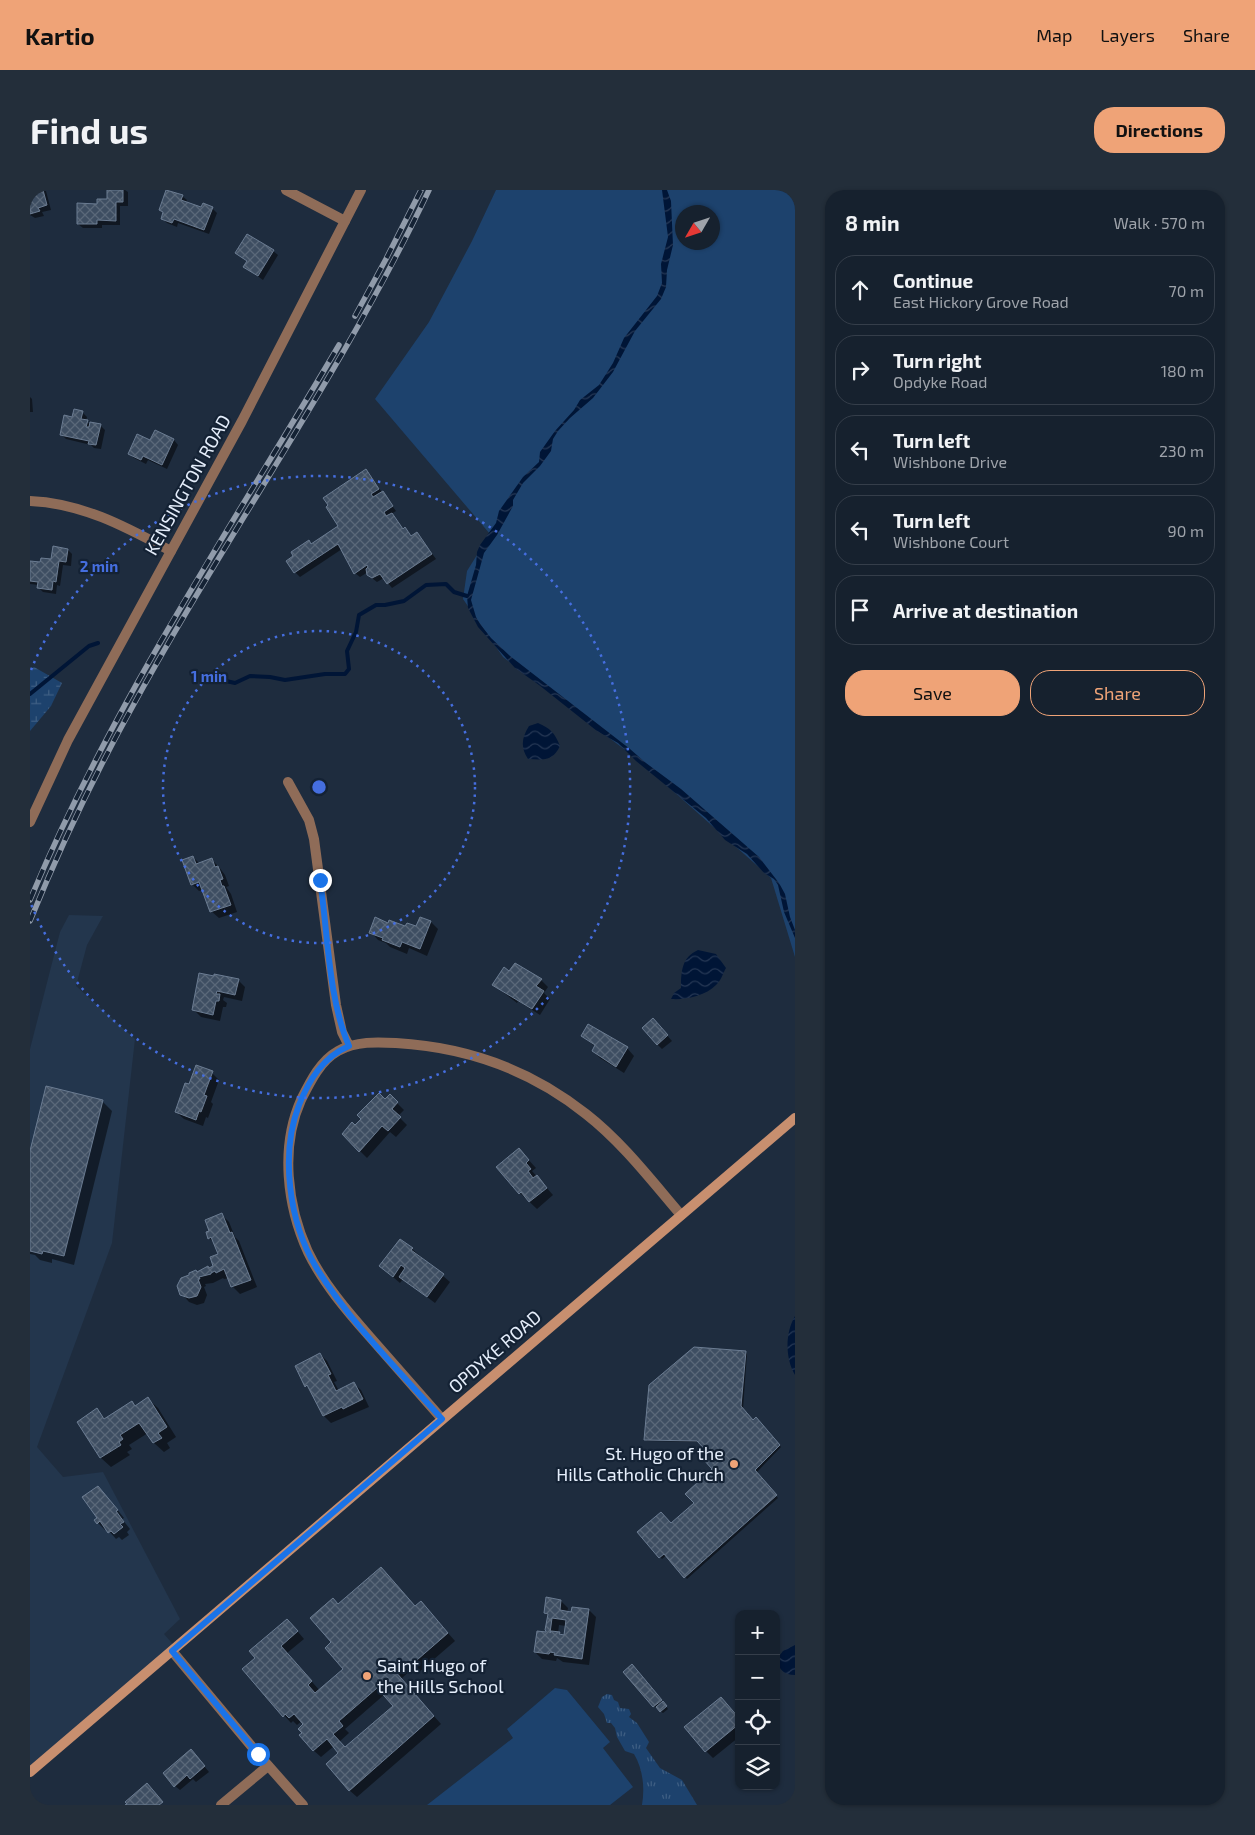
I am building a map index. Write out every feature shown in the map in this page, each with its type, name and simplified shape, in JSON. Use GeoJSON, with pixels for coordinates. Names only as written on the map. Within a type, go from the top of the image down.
{"type":"FeatureCollection","features":[{"type":"Feature","properties":{"kind":"main road","name":"OPDYKE ROAD"},"geometry":{"type":"LineString","coordinates":[[30,1772],[795,1118]]}},
{"type":"Feature","properties":{"kind":"street"},"geometry":{"type":"LineString","coordinates":[[286,190],[345,221]]}},
{"type":"Feature","properties":{"kind":"street","name":"KENSINGTON ROAD"},"geometry":{"type":"LineString","coordinates":[[30,822],[68,740],[242,421],[361,190]]}},
{"type":"Feature","properties":{"kind":"street"},"geometry":{"type":"LineString","coordinates":[[30,501],[58,504],[97,514],[171,551]]}},
{"type":"Feature","properties":{"kind":"street"},"geometry":{"type":"LineString","coordinates":[[288,782],[309,820],[312,830],[325,913],[336,1005],[342,1032],[349,1046]]}},
{"type":"Feature","properties":{"kind":"street"},"geometry":{"type":"LineString","coordinates":[[442,1419],[358,1323],[325,1280],[307,1250],[296,1215],[288,1154],[291,1130],[305,1092],[318,1069],[333,1054],[349,1046],[382,1042],[435,1046],[478,1056],[518,1071],[573,1104],[614,1138],[681,1215]]}},
{"type":"Feature","properties":{"kind":"street"},"geometry":{"type":"LineString","coordinates":[[172,1651],[303,1805]]}},
{"type":"Feature","properties":{"kind":"street"},"geometry":{"type":"LineString","coordinates":[[221,1805],[268,1766]]}},
{"type":"Feature","properties":{"kind":"shaded area"},"geometry":{"type":"Polygon","coordinates":[[[69,915],[103,916],[87,945],[76,986],[135,1039],[112,1243],[37,1447],[63,1477],[103,1472],[180,1619],[164,1634],[177,1649],[30,1776],[30,1049],[60,932],[69,915]]]}},
{"type":"Feature","properties":{"kind":"green space"},"geometry":{"type":"Polygon","coordinates":[[[496,190],[795,190],[795,957],[771,878],[637,759],[503,657],[463,599],[467,571],[490,534],[375,399],[429,322],[472,241],[496,190]]]}},
{"type":"Feature","properties":{"kind":"green space"},"geometry":{"type":"Polygon","coordinates":[[[34,667],[62,683],[51,706],[30,731],[30,669],[34,667]]]}},
{"type":"Feature","properties":{"kind":"green space"},"geometry":{"type":"Polygon","coordinates":[[[555,1688],[567,1690],[610,1742],[603,1748],[633,1787],[610,1805],[427,1805],[513,1738],[507,1729],[555,1688]]]}},
{"type":"Feature","properties":{"kind":"green space"},"geometry":{"type":"Polygon","coordinates":[[[607,1694],[612,1695],[620,1708],[629,1709],[631,1714],[629,1717],[637,1723],[649,1742],[646,1748],[660,1768],[682,1780],[697,1805],[642,1805],[642,1779],[637,1760],[634,1754],[625,1751],[617,1737],[615,1728],[611,1723],[607,1723],[604,1714],[598,1707],[602,1697],[607,1694]]]}},
{"type":"Feature","properties":{"kind":"water"},"geometry":{"type":"Polygon","coordinates":[[[662,190],[667,190],[671,201],[673,245],[667,270],[666,287],[661,299],[635,331],[613,372],[593,398],[558,431],[553,439],[551,451],[540,466],[523,483],[497,535],[484,553],[471,600],[480,624],[491,638],[510,656],[681,789],[759,857],[785,894],[795,930],[795,938],[784,912],[778,885],[774,879],[764,873],[747,854],[725,840],[706,818],[636,761],[618,743],[597,731],[515,668],[478,627],[468,608],[467,596],[476,565],[477,552],[496,523],[499,511],[523,477],[539,462],[540,452],[555,431],[574,410],[580,400],[599,385],[613,363],[624,338],[657,296],[662,283],[661,264],[668,237],[662,190]]]}},
{"type":"Feature","properties":{"kind":"water"},"geometry":{"type":"Polygon","coordinates":[[[538,723],[552,732],[560,746],[551,757],[539,760],[528,759],[523,746],[523,738],[529,726],[538,723]]]}},
{"type":"Feature","properties":{"kind":"water"},"geometry":{"type":"Polygon","coordinates":[[[698,950],[716,954],[726,968],[721,979],[712,989],[701,995],[683,999],[671,999],[674,993],[681,988],[682,970],[686,961],[689,956],[698,950]]]}},
{"type":"Feature","properties":{"kind":"water"},"geometry":{"type":"Polygon","coordinates":[[[795,1316],[795,1375],[789,1361],[788,1338],[795,1316]]]}},
{"type":"Feature","properties":{"kind":"water"},"geometry":{"type":"Polygon","coordinates":[[[795,1645],[795,1675],[788,1674],[780,1668],[780,1655],[783,1651],[795,1645]]]}},
{"type":"Feature","properties":{"kind":"building"},"geometry":{"type":"Polygon","coordinates":[[[30,190],[43,190],[47,205],[38,208],[40,211],[30,214],[30,190]]]}},
{"type":"Feature","properties":{"kind":"building"},"geometry":{"type":"Polygon","coordinates":[[[107,190],[123,190],[123,202],[116,202],[116,221],[97,220],[97,224],[77,224],[77,203],[97,204],[97,199],[107,199],[107,190]]]}},
{"type":"Feature","properties":{"kind":"building"},"geometry":{"type":"Polygon","coordinates":[[[166,190],[183,195],[181,200],[201,207],[203,203],[213,207],[204,230],[174,219],[172,223],[161,219],[163,212],[159,210],[166,190]]]}},
{"type":"Feature","properties":{"kind":"building"},"geometry":{"type":"Polygon","coordinates":[[[247,234],[274,250],[258,276],[243,267],[247,261],[235,253],[247,234]]]}},
{"type":"Feature","properties":{"kind":"building"},"geometry":{"type":"Polygon","coordinates":[[[74,409],[83,411],[81,419],[88,420],[86,427],[89,427],[90,422],[101,424],[96,445],[88,444],[89,441],[60,435],[64,415],[72,417],[74,409]]]}},
{"type":"Feature","properties":{"kind":"building"},"geometry":{"type":"Polygon","coordinates":[[[155,430],[174,439],[162,465],[143,456],[141,460],[128,454],[137,434],[150,440],[155,430]]]}},
{"type":"Feature","properties":{"kind":"building"},"geometry":{"type":"Polygon","coordinates":[[[366,469],[379,489],[371,494],[373,497],[383,491],[393,506],[384,512],[386,516],[392,513],[403,529],[405,527],[411,536],[417,532],[432,554],[387,584],[380,574],[372,578],[367,575],[367,565],[354,574],[338,544],[294,573],[286,561],[293,556],[291,552],[309,540],[311,544],[338,526],[326,507],[328,505],[323,498],[366,469]]]}},
{"type":"Feature","properties":{"kind":"building"},"geometry":{"type":"Polygon","coordinates":[[[53,546],[68,549],[66,562],[59,561],[56,582],[53,581],[52,590],[37,588],[38,582],[30,581],[30,561],[40,562],[41,558],[51,559],[53,546]]]}},
{"type":"Feature","properties":{"kind":"building"},"geometry":{"type":"Polygon","coordinates":[[[193,856],[196,864],[212,858],[215,867],[218,866],[223,879],[220,880],[222,886],[224,886],[231,905],[210,912],[199,882],[191,885],[182,860],[193,856]]]}},
{"type":"Feature","properties":{"kind":"building"},"geometry":{"type":"Polygon","coordinates":[[[375,917],[388,923],[389,920],[405,926],[407,923],[416,926],[420,917],[431,921],[420,949],[402,942],[400,947],[369,933],[375,917]]]}},
{"type":"Feature","properties":{"kind":"building"},"geometry":{"type":"Polygon","coordinates":[[[515,963],[542,979],[536,986],[544,991],[532,1009],[492,985],[504,967],[509,971],[515,963]]]}},
{"type":"Feature","properties":{"kind":"building"},"geometry":{"type":"Polygon","coordinates":[[[199,973],[239,979],[235,995],[217,991],[216,994],[220,994],[219,1001],[216,1001],[213,1015],[192,1010],[199,973]]]}},
{"type":"Feature","properties":{"kind":"building"},"geometry":{"type":"Polygon","coordinates":[[[653,1018],[668,1035],[657,1045],[642,1028],[653,1018]]]}},
{"type":"Feature","properties":{"kind":"building"},"geometry":{"type":"Polygon","coordinates":[[[588,1024],[628,1047],[616,1067],[592,1051],[595,1045],[581,1036],[588,1024]]]}},
{"type":"Feature","properties":{"kind":"building"},"geometry":{"type":"Polygon","coordinates":[[[196,1065],[213,1071],[204,1095],[207,1096],[196,1120],[175,1112],[185,1083],[189,1084],[196,1065]]]}},
{"type":"Feature","properties":{"kind":"building"},"geometry":{"type":"Polygon","coordinates":[[[46,1086],[103,1100],[64,1256],[43,1251],[42,1254],[30,1251],[30,1151],[46,1086]]]}},
{"type":"Feature","properties":{"kind":"building"},"geometry":{"type":"Polygon","coordinates":[[[379,1093],[385,1099],[390,1094],[398,1102],[392,1109],[401,1117],[388,1131],[382,1126],[359,1152],[342,1134],[352,1122],[355,1125],[361,1119],[357,1115],[379,1093]]]}},
{"type":"Feature","properties":{"kind":"building"},"geometry":{"type":"Polygon","coordinates":[[[519,1148],[529,1160],[526,1163],[531,1169],[528,1171],[533,1178],[537,1175],[547,1188],[529,1202],[521,1192],[519,1194],[496,1167],[519,1148]]]}},
{"type":"Feature","properties":{"kind":"building"},"geometry":{"type":"Polygon","coordinates":[[[222,1213],[230,1233],[232,1232],[251,1280],[231,1287],[224,1269],[199,1277],[201,1287],[197,1296],[189,1298],[180,1295],[177,1286],[181,1278],[196,1270],[197,1272],[208,1266],[209,1268],[213,1266],[210,1257],[218,1254],[211,1237],[208,1239],[206,1232],[209,1231],[205,1220],[222,1213]]]}},
{"type":"Feature","properties":{"kind":"building"},"geometry":{"type":"Polygon","coordinates":[[[400,1239],[413,1248],[411,1250],[444,1274],[427,1297],[399,1277],[405,1268],[401,1265],[393,1277],[379,1266],[400,1239]]]}},
{"type":"Feature","properties":{"kind":"building","name":"St. Hugo of the Hills Catholic Church"},"geometry":{"type":"Polygon","coordinates":[[[694,1347],[746,1351],[741,1406],[753,1420],[756,1417],[780,1445],[755,1470],[777,1495],[684,1578],[664,1554],[659,1558],[637,1532],[661,1512],[671,1523],[694,1503],[685,1494],[712,1469],[703,1459],[709,1454],[697,1441],[644,1440],[649,1385],[694,1347]]]}},
{"type":"Feature","properties":{"kind":"building"},"geometry":{"type":"Polygon","coordinates":[[[320,1353],[331,1374],[328,1375],[336,1391],[354,1382],[363,1399],[323,1416],[307,1385],[305,1387],[295,1366],[320,1353]]]}},
{"type":"Feature","properties":{"kind":"building"},"geometry":{"type":"Polygon","coordinates":[[[148,1397],[167,1427],[158,1433],[162,1438],[153,1443],[139,1423],[120,1435],[123,1439],[119,1442],[121,1445],[100,1458],[77,1422],[97,1408],[104,1419],[132,1401],[135,1406],[148,1397]]]}},
{"type":"Feature","properties":{"kind":"building"},"geometry":{"type":"Polygon","coordinates":[[[98,1486],[118,1510],[116,1511],[124,1522],[120,1524],[123,1527],[114,1534],[111,1531],[108,1533],[100,1521],[97,1524],[94,1520],[97,1518],[82,1497],[98,1486]]]}},
{"type":"Feature","properties":{"kind":"building","name":"Saint Hugo of the Hills School"},"geometry":{"type":"Polygon","coordinates":[[[381,1567],[415,1606],[421,1601],[448,1633],[410,1666],[406,1662],[395,1671],[434,1716],[349,1791],[326,1764],[338,1753],[327,1739],[313,1751],[299,1735],[302,1733],[298,1729],[303,1724],[294,1714],[289,1718],[285,1714],[283,1717],[242,1669],[255,1658],[249,1651],[287,1619],[298,1631],[281,1646],[312,1681],[308,1685],[315,1693],[343,1669],[325,1648],[331,1642],[310,1618],[333,1598],[338,1604],[381,1567]],[[377,1688],[339,1721],[343,1726],[333,1734],[345,1747],[393,1706],[377,1688]]]}},
{"type":"Feature","properties":{"kind":"building"},"geometry":{"type":"Polygon","coordinates":[[[546,1597],[561,1600],[560,1610],[571,1612],[572,1607],[589,1609],[582,1659],[554,1655],[555,1653],[550,1652],[549,1654],[534,1652],[537,1631],[546,1632],[548,1614],[544,1613],[546,1597]],[[552,1618],[550,1633],[551,1631],[560,1632],[559,1634],[564,1635],[566,1620],[552,1618]]]}},
{"type":"Feature","properties":{"kind":"building"},"geometry":{"type":"Polygon","coordinates":[[[632,1664],[662,1700],[653,1707],[623,1672],[632,1664]]]}},
{"type":"Feature","properties":{"kind":"building"},"geometry":{"type":"Polygon","coordinates":[[[721,1697],[735,1713],[735,1727],[705,1752],[684,1727],[721,1697]]]}},
{"type":"Feature","properties":{"kind":"building"},"geometry":{"type":"Polygon","coordinates":[[[663,1701],[667,1706],[660,1712],[656,1707],[663,1701]]]}},
{"type":"Feature","properties":{"kind":"building"},"geometry":{"type":"Polygon","coordinates":[[[191,1749],[205,1766],[190,1779],[187,1775],[174,1787],[163,1773],[191,1749]]]}},
{"type":"Feature","properties":{"kind":"building"},"geometry":{"type":"Polygon","coordinates":[[[147,1783],[163,1802],[159,1805],[125,1805],[127,1804],[125,1802],[147,1783]]]}},
{"type":"Feature","properties":{"kind":"waterway"},"geometry":{"type":"LineString","coordinates":[[217,679],[235,683],[250,676],[285,680],[325,674],[345,674],[349,669],[347,651],[356,632],[359,615],[376,605],[404,601],[426,585],[446,584],[454,592],[467,596]]}},
{"type":"Feature","properties":{"kind":"waterway"},"geometry":{"type":"LineString","coordinates":[[30,694],[89,646],[98,643]]}},
{"type":"Feature","properties":{"kind":"railway"},"geometry":{"type":"LineString","coordinates":[[355,316],[421,190]]}},
{"type":"Feature","properties":{"kind":"railway"},"geometry":{"type":"LineString","coordinates":[[30,921],[76,816],[129,713],[204,582],[322,389],[359,324],[429,190]]}},
{"type":"Feature","properties":{"kind":"railway"},"geometry":{"type":"LineString","coordinates":[[30,900],[62,827],[136,686],[175,617],[339,345]]}},
{"type":"Feature","properties":{"kind":"place","name":"St. Hugo of the Hills Catholic Church"},"geometry":{"type":"Point","coordinates":[734,1464]}},
{"type":"Feature","properties":{"kind":"place","name":"Saint Hugo of the Hills School"},"geometry":{"type":"Point","coordinates":[367,1676]}},
{"type":"Feature","properties":{"kind":"route"},"geometry":{"type":"LineString","coordinates":[[258,1754],[172,1651],[442,1419],[358,1323],[325,1280],[307,1250],[293,1202],[288,1154],[295,1116],[305,1092],[318,1069],[333,1054],[349,1046],[342,1032],[333,990],[320,880]]}}]}
